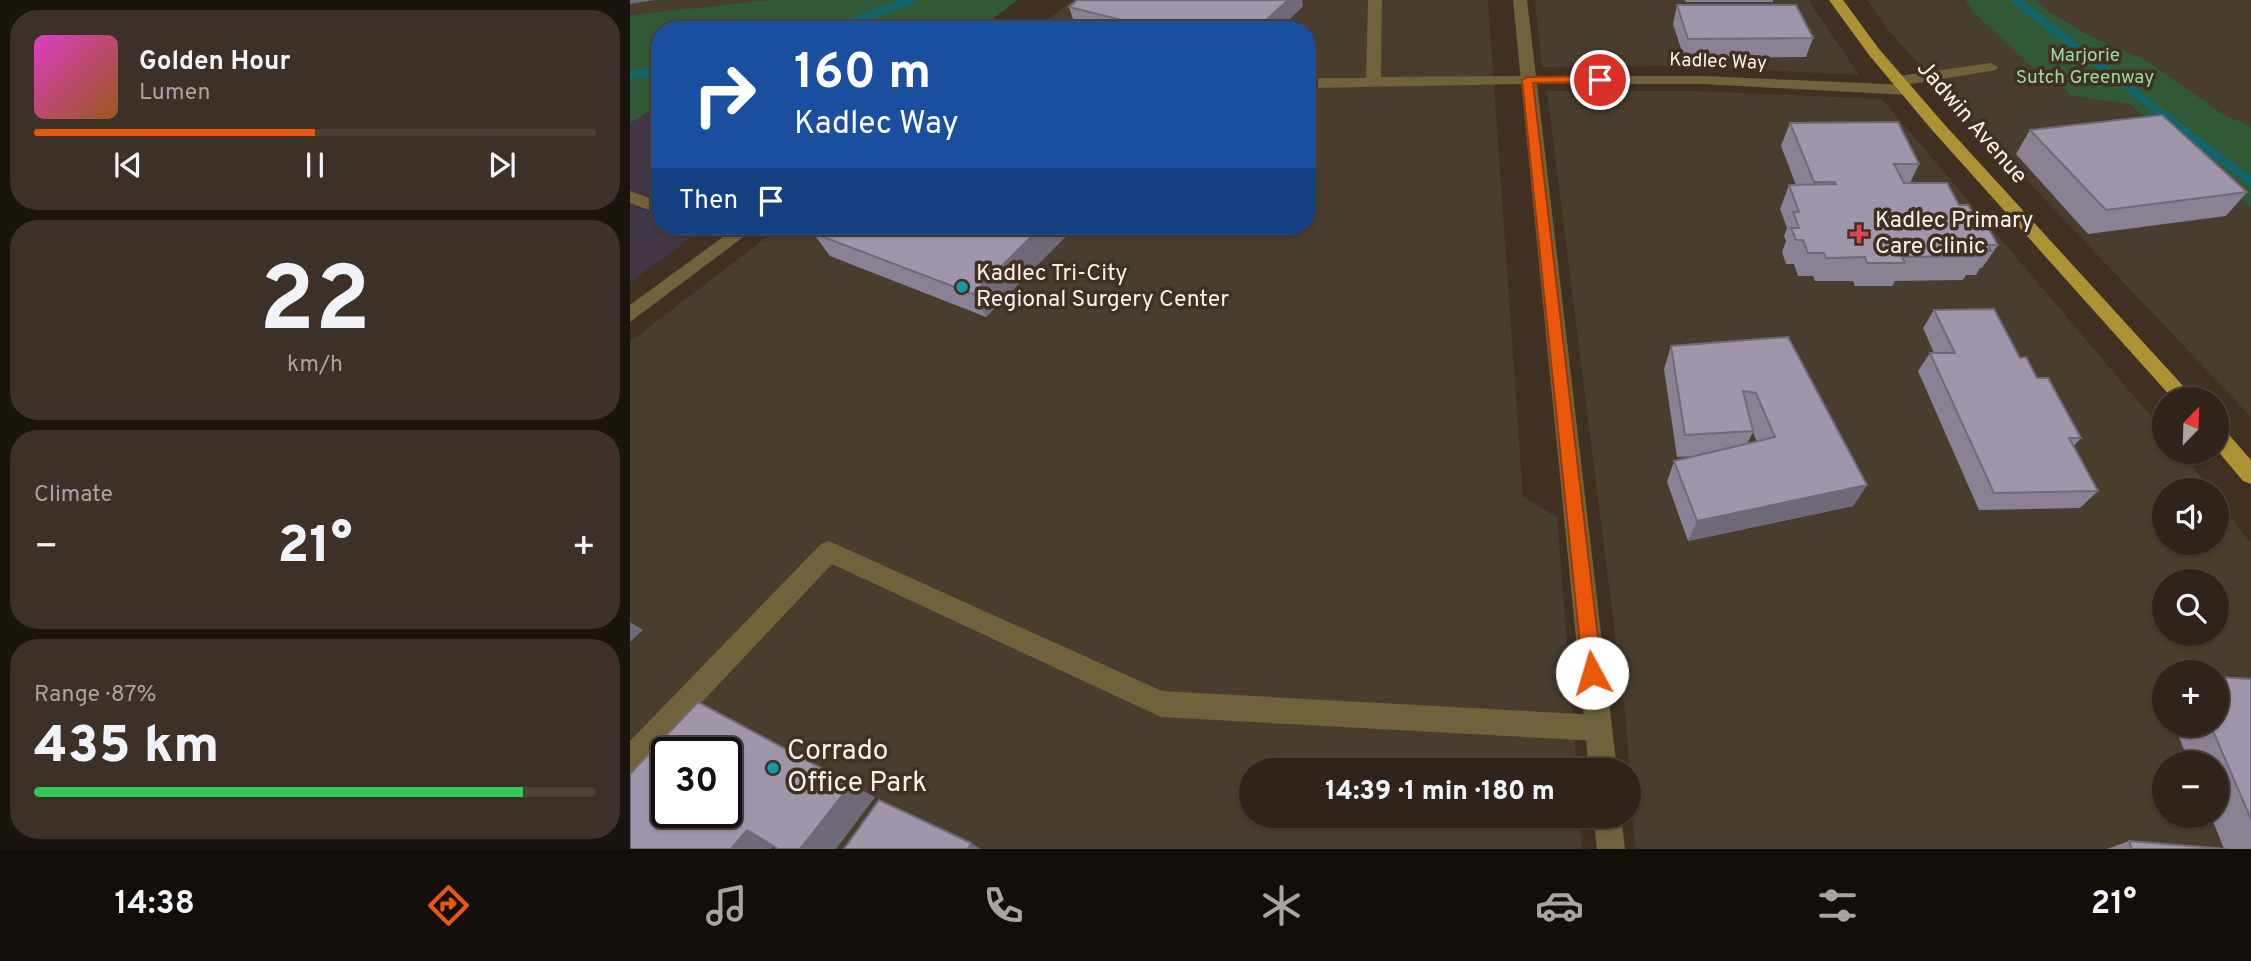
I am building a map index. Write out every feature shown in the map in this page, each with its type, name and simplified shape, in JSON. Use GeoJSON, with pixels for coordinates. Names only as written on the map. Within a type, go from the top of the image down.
{"type":"FeatureCollection","features":[{"type":"Feature","properties":{"kind":"main road","name":"Jadwin Avenue"},"geometry":{"type":"LineString","coordinates":[[1836,0],[1903,85],[2174,387]]}},
{"type":"Feature","properties":{"kind":"main road"},"geometry":{"type":"LineString","coordinates":[[2230,450],[2251,475]]}},
{"type":"Feature","properties":{"kind":"street"},"geometry":{"type":"LineString","coordinates":[[1373,81],[1376,0]]}},
{"type":"Feature","properties":{"kind":"street"},"geometry":{"type":"LineString","coordinates":[[1520,0],[1602,758]]}},
{"type":"Feature","properties":{"kind":"street","name":"Kadlec Way"},"geometry":{"type":"LineString","coordinates":[[1316,83],[1703,80],[1903,85],[1991,67]]}},
{"type":"Feature","properties":{"kind":"street"},"geometry":{"type":"LineString","coordinates":[[630,197],[651,205]]}},
{"type":"Feature","properties":{"kind":"street"},"geometry":{"type":"LineString","coordinates":[[630,315],[737,235]]}},
{"type":"Feature","properties":{"kind":"street"},"geometry":{"type":"LineString","coordinates":[[630,760],[829,551],[1161,704],[1598,728]]}},
{"type":"Feature","properties":{"kind":"street"},"geometry":{"type":"LineString","coordinates":[[1609,828],[1611,849]]}},
{"type":"Feature","properties":{"kind":"shaded area"},"geometry":{"type":"Polygon","coordinates":[[[630,0],[768,0],[630,15],[630,0]]]}},
{"type":"Feature","properties":{"kind":"shaded area"},"geometry":{"type":"Polygon","coordinates":[[[1073,0],[1488,0],[1523,497],[1557,517],[1576,758],[1239,758],[1239,828],[1580,828],[1582,849],[630,849],[630,342],[769,235],[1316,235],[1316,21],[1046,21],[1073,0]]]}},
{"type":"Feature","properties":{"kind":"shaded area"},"geometry":{"type":"Polygon","coordinates":[[[1535,0],[1808,0],[1859,75],[1689,66],[1542,67],[1535,0]]]}},
{"type":"Feature","properties":{"kind":"shaded area"},"geometry":{"type":"Polygon","coordinates":[[[1867,0],[1965,0],[1974,13],[2046,80],[2062,87],[2071,96],[2129,104],[2251,207],[2251,417],[2230,395],[2230,387],[2223,387],[1889,31],[1867,0]]]}},
{"type":"Feature","properties":{"kind":"shaded area"},"geometry":{"type":"Polygon","coordinates":[[[2036,0],[2251,0],[2251,126],[2224,115],[2146,60],[2094,38],[2051,13],[2036,0]]]}},
{"type":"Feature","properties":{"kind":"shaded area"},"geometry":{"type":"Polygon","coordinates":[[[651,84],[651,235],[695,235],[630,282],[630,87],[651,84]]]}},
{"type":"Feature","properties":{"kind":"shaded area"},"geometry":{"type":"Polygon","coordinates":[[[1547,91],[1693,91],[1882,99],[2152,418],[2152,464],[2190,464],[2202,478],[2152,478],[2152,555],[2229,555],[2229,515],[2251,543],[2251,849],[1635,849],[1634,828],[1641,828],[1641,758],[1629,758],[1547,91]]]}},
{"type":"Feature","properties":{"kind":"green space"},"geometry":{"type":"Polygon","coordinates":[[[768,0],[1018,0],[989,21],[651,21],[651,110],[630,123],[630,15],[768,0]]]}},
{"type":"Feature","properties":{"kind":"green space","name":"Marjorie Sutch Greenway"},"geometry":{"type":"Polygon","coordinates":[[[1965,0],[2036,0],[2051,13],[2094,38],[2146,60],[2224,115],[2251,126],[2251,207],[2129,104],[2071,96],[2062,87],[2046,80],[1974,13],[1965,0]]]}},
{"type":"Feature","properties":{"kind":"building"},"geometry":{"type":"Polygon","coordinates":[[[1077,0],[1288,0],[1265,21],[1126,21],[1069,7],[1077,0]]]}},
{"type":"Feature","properties":{"kind":"building"},"geometry":{"type":"Polygon","coordinates":[[[1677,5],[1796,5],[1813,38],[1688,39],[1677,5]]]}},
{"type":"Feature","properties":{"kind":"building"},"geometry":{"type":"Polygon","coordinates":[[[2162,115],[2247,192],[2106,210],[2030,130],[2162,115]]]}},
{"type":"Feature","properties":{"kind":"building"},"geometry":{"type":"Polygon","coordinates":[[[1898,122],[1919,164],[1894,164],[1904,183],[1947,183],[1959,205],[1968,205],[1977,220],[1984,221],[1998,245],[1988,245],[1991,251],[1975,251],[1977,256],[1902,257],[1905,263],[1867,263],[1865,257],[1826,258],[1824,253],[1808,253],[1803,240],[1796,240],[1791,228],[1799,228],[1793,212],[1799,212],[1789,185],[1836,184],[1814,182],[1790,123],[1898,122]]]}},
{"type":"Feature","properties":{"kind":"building"},"geometry":{"type":"Polygon","coordinates":[[[818,235],[1033,235],[973,294],[818,235]]]}},
{"type":"Feature","properties":{"kind":"building"},"geometry":{"type":"Polygon","coordinates":[[[1994,309],[2020,358],[2026,357],[2037,378],[2048,378],[2081,438],[2069,438],[2098,491],[1994,493],[1930,353],[1955,353],[1934,310],[1994,309]]]}},
{"type":"Feature","properties":{"kind":"building"},"geometry":{"type":"Polygon","coordinates":[[[1788,337],[1867,485],[1697,521],[1674,461],[1775,437],[1756,393],[1743,391],[1753,431],[1685,435],[1671,346],[1788,337]]]}},
{"type":"Feature","properties":{"kind":"building"},"geometry":{"type":"Polygon","coordinates":[[[2229,678],[2251,679],[2251,819],[2229,768],[2229,751],[2222,751],[2216,737],[2229,737],[2229,678]]]}},
{"type":"Feature","properties":{"kind":"building","name":"Corrado Office Park"},"geometry":{"type":"Polygon","coordinates":[[[698,702],[851,784],[800,849],[778,849],[747,830],[731,849],[630,849],[630,774],[651,752],[651,828],[742,828],[742,737],[665,737],[698,702]]]}},
{"type":"Feature","properties":{"kind":"building"},"geometry":{"type":"Polygon","coordinates":[[[879,800],[971,843],[968,849],[844,849],[879,800]]]}},
{"type":"Feature","properties":{"kind":"building"},"geometry":{"type":"Polygon","coordinates":[[[2129,841],[2228,849],[2132,849],[2129,841]]]}},
{"type":"Feature","properties":{"kind":"waterway"},"geometry":{"type":"LineString","coordinates":[[854,21],[911,0]]}},
{"type":"Feature","properties":{"kind":"waterway"},"geometry":{"type":"LineString","coordinates":[[2015,0],[2251,182]]}},
{"type":"Feature","properties":{"kind":"waterway"},"geometry":{"type":"LineString","coordinates":[[630,75],[651,72]]}},
{"type":"Feature","properties":{"kind":"place","name":"Kadlec Primary Care Clinic"},"geometry":{"type":"Point","coordinates":[1859,234]}},
{"type":"Feature","properties":{"kind":"place","name":"Kadlec Tri-City Regional Surgery Center"},"geometry":{"type":"Point","coordinates":[962,287]}},
{"type":"Feature","properties":{"kind":"place","name":"Corrado Office Park"},"geometry":{"type":"Point","coordinates":[773,768]}},
{"type":"Feature","properties":{"kind":"route"},"geometry":{"type":"LineString","coordinates":[[1592,673],[1527,80],[1600,80]]}}]}
